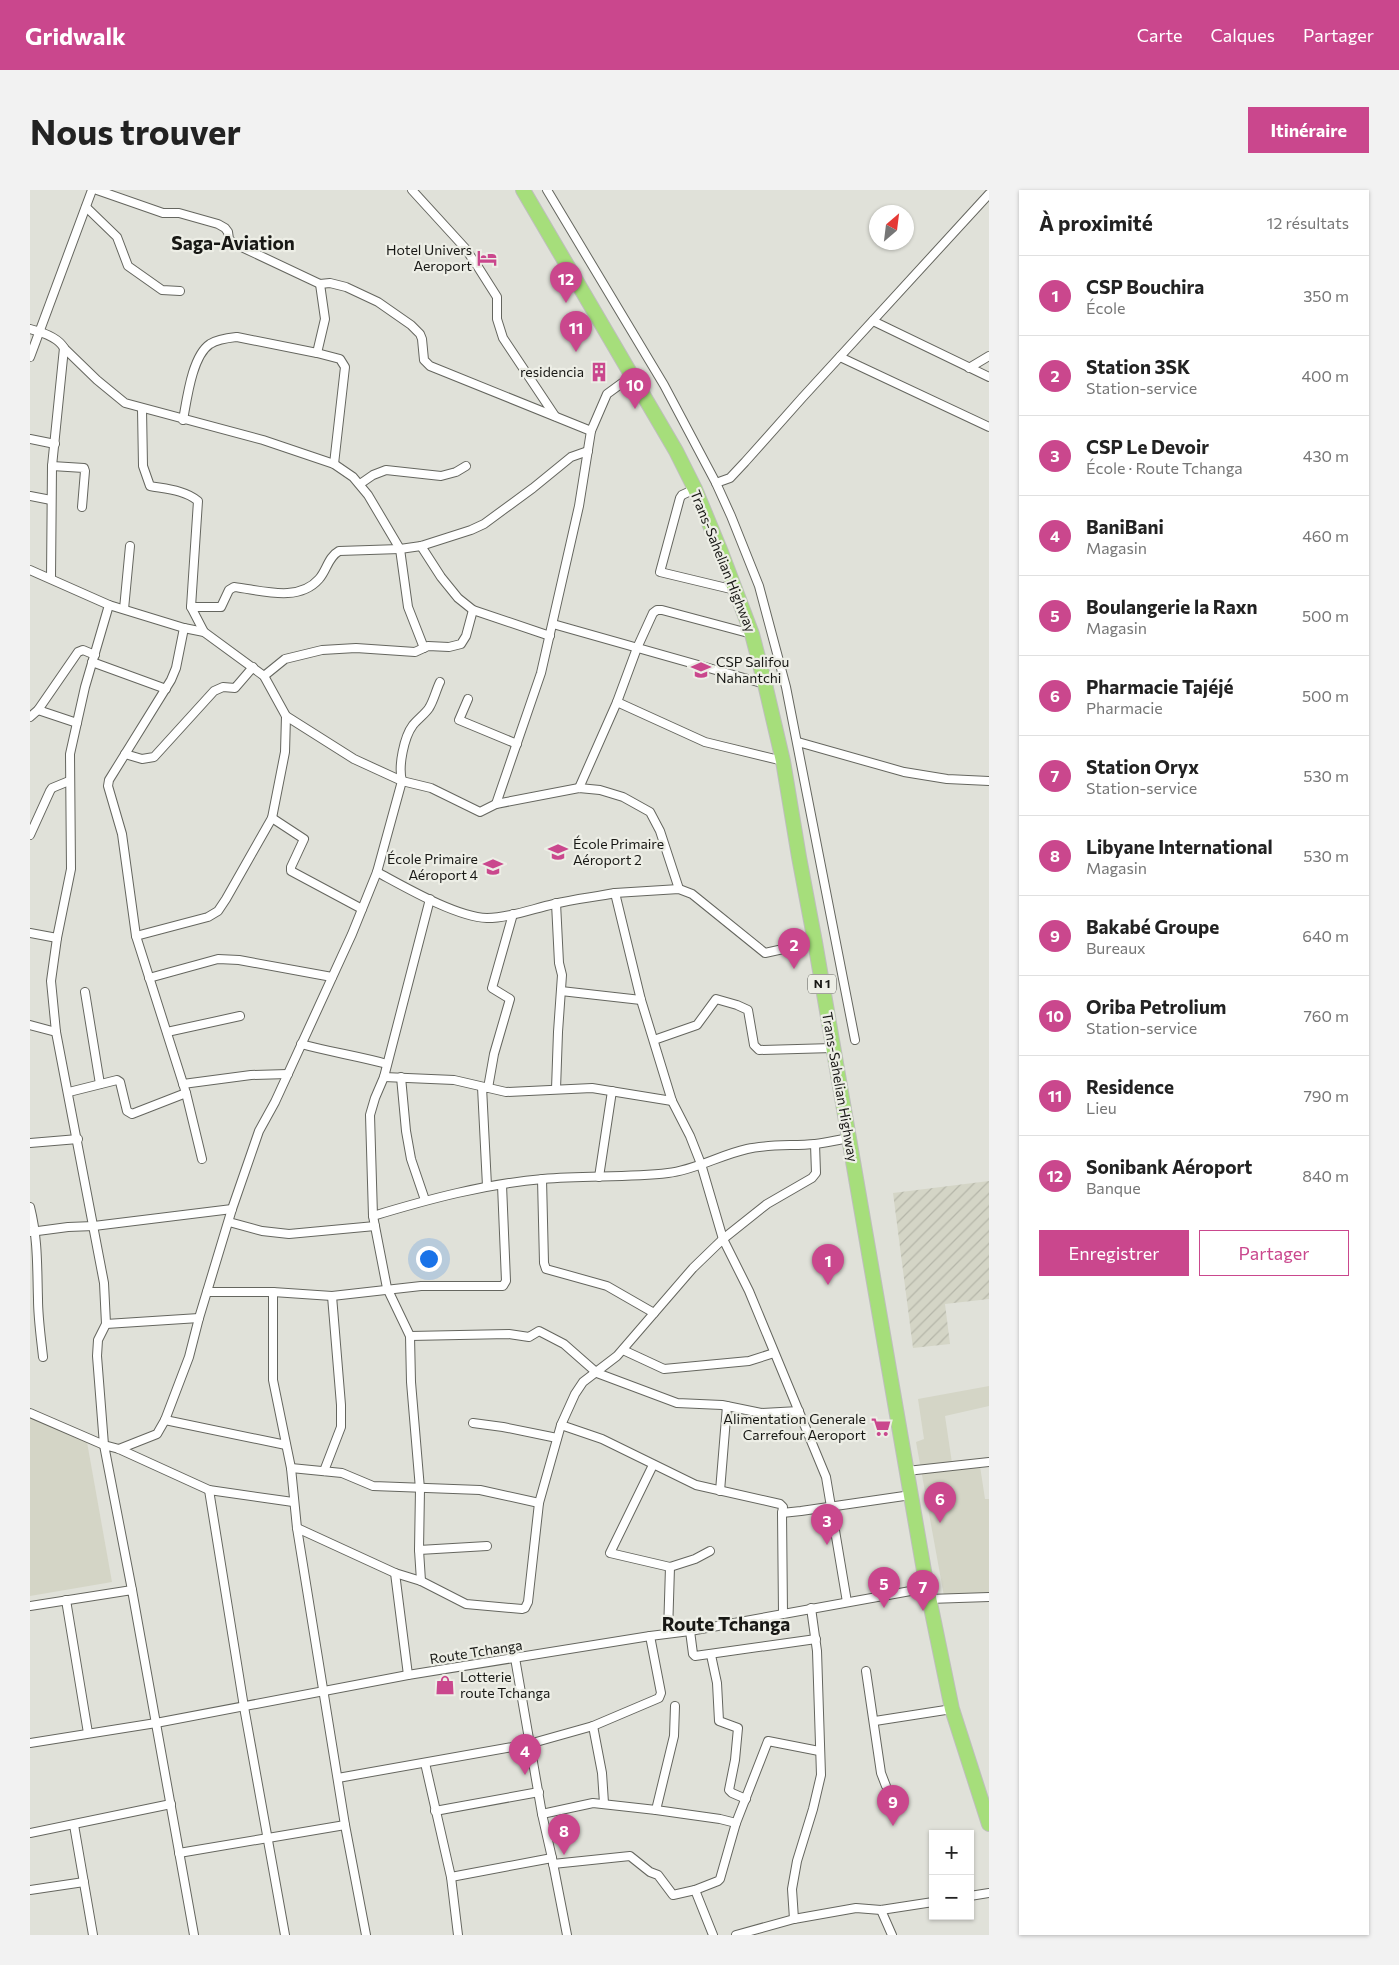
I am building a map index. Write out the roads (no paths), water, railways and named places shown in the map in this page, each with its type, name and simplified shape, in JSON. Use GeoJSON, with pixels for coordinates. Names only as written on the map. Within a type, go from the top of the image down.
{"type":"FeatureCollection","features":[{"type":"Feature","properties":{"kind":"highway","name":"Trans-Sahelian Highway"},"geometry":{"type":"LineString","coordinates":[[523,190],[633,375],[676,452],[695,489],[752,634],[783,761],[928,1594],[952,1709],[989,1824]]}},
{"type":"Feature","properties":{"kind":"street"},"geometry":{"type":"LineString","coordinates":[[30,357],[92,190]]}},
{"type":"Feature","properties":{"kind":"street"},"geometry":{"type":"LineString","coordinates":[[96,190],[163,213],[180,213],[218,224],[225,228],[229,239],[233,243],[320,284],[336,284],[378,302],[411,325],[422,339],[424,360],[430,366],[591,431]]}},
{"type":"Feature","properties":{"kind":"street"},"geometry":{"type":"LineString","coordinates":[[412,190],[465,248],[482,273],[497,297],[497,319],[503,338],[555,416]]}},
{"type":"Feature","properties":{"kind":"street"},"geometry":{"type":"LineString","coordinates":[[547,190],[664,385],[716,483],[759,586],[786,687],[798,742],[855,1040]]}},
{"type":"Feature","properties":{"kind":"street"},"geometry":{"type":"LineString","coordinates":[[716,483],[730,478],[746,462],[840,356],[989,194]]}},
{"type":"Feature","properties":{"kind":"street"},"geometry":{"type":"LineString","coordinates":[[86,207],[117,237],[128,266],[162,290],[180,291]]}},
{"type":"Feature","properties":{"kind":"street"},"geometry":{"type":"LineString","coordinates":[[317,353],[325,319],[320,284]]}},
{"type":"Feature","properties":{"kind":"street"},"geometry":{"type":"LineString","coordinates":[[873,321],[989,377]]}},
{"type":"Feature","properties":{"kind":"street"},"geometry":{"type":"LineString","coordinates":[[30,329],[61,343],[64,348],[125,403],[263,440],[334,464],[353,477],[360,484],[400,549],[408,607],[424,648]]}},
{"type":"Feature","properties":{"kind":"street"},"geometry":{"type":"LineString","coordinates":[[183,420],[195,369],[202,352],[210,344],[224,338],[237,337],[340,359],[344,367],[334,464]]}},
{"type":"Feature","properties":{"kind":"street"},"geometry":{"type":"LineString","coordinates":[[51,578],[52,466],[64,348]]}},
{"type":"Feature","properties":{"kind":"street"},"geometry":{"type":"LineString","coordinates":[[840,356],[989,427]]}},
{"type":"Feature","properties":{"kind":"street"},"geometry":{"type":"LineString","coordinates":[[969,368],[989,356]]}},
{"type":"Feature","properties":{"kind":"street"},"geometry":{"type":"LineString","coordinates":[[496,804],[542,673],[579,506],[591,431],[607,394],[633,375]]}},
{"type":"Feature","properties":{"kind":"street"},"geometry":{"type":"LineString","coordinates":[[142,409],[143,466],[150,486],[177,491],[192,496],[198,501],[191,606],[204,632]]}},
{"type":"Feature","properties":{"kind":"street"},"geometry":{"type":"LineString","coordinates":[[30,439],[55,444]]}},
{"type":"Feature","properties":{"kind":"street"},"geometry":{"type":"LineString","coordinates":[[191,606],[220,607],[229,590],[234,587],[284,594],[300,592],[312,585],[320,577],[333,555],[339,551],[400,549],[421,546],[471,530],[484,524],[571,457],[588,451]]}},
{"type":"Feature","properties":{"kind":"street"},"geometry":{"type":"LineString","coordinates":[[52,466],[84,468],[82,507]]}},
{"type":"Feature","properties":{"kind":"street"},"geometry":{"type":"LineString","coordinates":[[360,484],[373,474],[386,470],[441,476],[456,472],[466,466]]}},
{"type":"Feature","properties":{"kind":"street"},"geometry":{"type":"LineString","coordinates":[[695,489],[682,495],[680,498],[660,572],[735,590]]}},
{"type":"Feature","properties":{"kind":"street"},"geometry":{"type":"LineString","coordinates":[[30,496],[51,500]]}},
{"type":"Feature","properties":{"kind":"street"},"geometry":{"type":"LineString","coordinates":[[124,609],[130,546]]}},
{"type":"Feature","properties":{"kind":"street"},"geometry":{"type":"LineString","coordinates":[[421,546],[441,577],[458,598],[473,610],[550,636]]}},
{"type":"Feature","properties":{"kind":"street"},"geometry":{"type":"LineString","coordinates":[[30,570],[109,605],[184,628],[204,632],[264,676],[286,716],[354,759],[402,781],[431,788],[480,812],[496,804],[579,788],[600,790],[624,797],[650,812],[660,831],[679,889]]}},
{"type":"Feature","properties":{"kind":"street"},"geometry":{"type":"LineString","coordinates":[[109,605],[93,659],[70,754],[71,869],[57,938],[52,981],[56,1032],[78,1139],[104,1283],[106,1324],[98,1340],[96,1356],[104,1445],[194,1935]]}},
{"type":"Feature","properties":{"kind":"street"},"geometry":{"type":"LineString","coordinates":[[264,676],[285,660],[322,650],[356,648],[414,652],[428,646],[448,647],[464,642],[473,610]]}},
{"type":"Feature","properties":{"kind":"street"},"geometry":{"type":"LineString","coordinates":[[579,788],[617,702],[650,618],[657,610],[752,634]]}},
{"type":"Feature","properties":{"kind":"street"},"geometry":{"type":"LineString","coordinates":[[553,624],[765,684]]}},
{"type":"Feature","properties":{"kind":"street"},"geometry":{"type":"LineString","coordinates":[[184,628],[176,668],[166,689],[109,780],[108,786],[122,834],[136,936],[186,1093],[202,1158]]}},
{"type":"Feature","properties":{"kind":"street"},"geometry":{"type":"LineString","coordinates":[[30,717],[38,710],[78,652],[84,650],[93,659],[166,689]]}},
{"type":"Feature","properties":{"kind":"street"},"geometry":{"type":"LineString","coordinates":[[125,754],[142,759],[154,757],[214,691],[222,686],[235,688],[253,667]]}},
{"type":"Feature","properties":{"kind":"street"},"geometry":{"type":"LineString","coordinates":[[119,1449],[157,1434],[165,1420],[189,1357],[232,1209],[260,1130],[332,977],[377,872],[402,781],[400,772],[401,761],[408,733],[430,707],[440,682]]}},
{"type":"Feature","properties":{"kind":"street"},"geometry":{"type":"LineString","coordinates":[[468,699],[459,720],[517,744]]}},
{"type":"Feature","properties":{"kind":"street"},"geometry":{"type":"LineString","coordinates":[[617,702],[705,742],[783,761]]}},
{"type":"Feature","properties":{"kind":"street"},"geometry":{"type":"LineString","coordinates":[[38,710],[78,723]]}},
{"type":"Feature","properties":{"kind":"street"},"geometry":{"type":"LineString","coordinates":[[136,936],[208,917],[218,911],[252,856],[272,818],[285,752],[286,716]]}},
{"type":"Feature","properties":{"kind":"street"},"geometry":{"type":"LineString","coordinates":[[798,742],[904,772],[947,779],[989,781]]}},
{"type":"Feature","properties":{"kind":"street"},"geometry":{"type":"LineString","coordinates":[[30,835],[52,788],[69,781]]}},
{"type":"Feature","properties":{"kind":"street"},"geometry":{"type":"LineString","coordinates":[[272,818],[304,839],[291,867],[291,871],[362,909]]}},
{"type":"Feature","properties":{"kind":"street"},"geometry":{"type":"LineString","coordinates":[[377,872],[430,899],[472,916],[487,918],[514,914],[556,903],[615,894],[679,889],[692,894],[764,953],[815,942]]}},
{"type":"Feature","properties":{"kind":"street"},"geometry":{"type":"LineString","coordinates":[[615,894],[641,1000],[672,1101],[690,1136],[701,1164],[723,1239],[749,1291],[826,1477],[847,1602]]}},
{"type":"Feature","properties":{"kind":"street"},"geometry":{"type":"LineString","coordinates":[[421,1581],[419,1550],[420,1489],[411,1382],[410,1336],[387,1288],[373,1216],[370,1115],[384,1077],[430,899]]}},
{"type":"Feature","properties":{"kind":"street"},"geometry":{"type":"LineString","coordinates":[[556,903],[558,963],[562,975],[556,1089]]}},
{"type":"Feature","properties":{"kind":"street"},"geometry":{"type":"LineString","coordinates":[[487,1186],[485,1087],[510,999],[492,988],[514,914]]}},
{"type":"Feature","properties":{"kind":"street"},"geometry":{"type":"LineString","coordinates":[[30,933],[57,938]]}},
{"type":"Feature","properties":{"kind":"street"},"geometry":{"type":"LineString","coordinates":[[149,978],[218,959],[239,960],[332,977]]}},
{"type":"Feature","properties":{"kind":"street"},"geometry":{"type":"LineString","coordinates":[[85,992],[100,1084]]}},
{"type":"Feature","properties":{"kind":"street"},"geometry":{"type":"LineString","coordinates":[[561,992],[641,1000]]}},
{"type":"Feature","properties":{"kind":"street"},"geometry":{"type":"LineString","coordinates":[[654,1040],[697,1025],[716,999],[748,1010],[754,1045],[758,1050],[833,1048]]}},
{"type":"Feature","properties":{"kind":"street"},"geometry":{"type":"LineString","coordinates":[[167,1032],[240,1016]]}},
{"type":"Feature","properties":{"kind":"street"},"geometry":{"type":"LineString","coordinates":[[30,1032],[34,1026],[56,1032]]}},
{"type":"Feature","properties":{"kind":"street"},"geometry":{"type":"LineString","coordinates":[[301,1044],[336,1054],[361,1057],[387,1064]]}},
{"type":"Feature","properties":{"kind":"street"},"geometry":{"type":"LineString","coordinates":[[182,1084],[258,1074],[288,1074]]}},
{"type":"Feature","properties":{"kind":"street"},"geometry":{"type":"LineString","coordinates":[[384,1077],[436,1078],[485,1087],[496,1091],[520,1093],[587,1088],[672,1101]]}},
{"type":"Feature","properties":{"kind":"street"},"geometry":{"type":"LineString","coordinates":[[401,1078],[409,1149],[425,1200]]}},
{"type":"Feature","properties":{"kind":"street"},"geometry":{"type":"LineString","coordinates":[[69,1092],[119,1080],[127,1111],[132,1114],[186,1093]]}},
{"type":"Feature","properties":{"kind":"street"},"geometry":{"type":"LineString","coordinates":[[599,1177],[612,1091]]}},
{"type":"Feature","properties":{"kind":"street"},"geometry":{"type":"LineString","coordinates":[[373,1216],[425,1200],[487,1186],[542,1179],[671,1173],[726,1154],[749,1149],[815,1144],[849,1138]]}},
{"type":"Feature","properties":{"kind":"street"},"geometry":{"type":"LineString","coordinates":[[30,1143],[78,1139]]}},
{"type":"Feature","properties":{"kind":"street"},"geometry":{"type":"LineString","coordinates":[[297,1528],[395,1573],[421,1581],[473,1606],[525,1608],[528,1602],[538,1503],[561,1424],[578,1388],[623,1350],[693,1268],[723,1239],[767,1204],[812,1178],[816,1173],[815,1144]]}},
{"type":"Feature","properties":{"kind":"street"},"geometry":{"type":"LineString","coordinates":[[542,1179],[544,1263],[546,1270],[607,1286],[654,1313]]}},
{"type":"Feature","properties":{"kind":"street"},"geometry":{"type":"LineString","coordinates":[[207,1292],[273,1292],[332,1296],[387,1288],[505,1285],[502,1185]]}},
{"type":"Feature","properties":{"kind":"street"},"geometry":{"type":"LineString","coordinates":[[30,1207],[38,1264],[38,1299],[42,1357]]}},
{"type":"Feature","properties":{"kind":"street"},"geometry":{"type":"LineString","coordinates":[[33,1231],[94,1226],[232,1209]]}},
{"type":"Feature","properties":{"kind":"street"},"geometry":{"type":"LineString","coordinates":[[229,1222],[262,1231],[290,1234],[375,1226]]}},
{"type":"Feature","properties":{"kind":"street"},"geometry":{"type":"LineString","coordinates":[[273,1292],[272,1380],[291,1468],[297,1528],[345,1825],[366,1935]]}},
{"type":"Feature","properties":{"kind":"street"},"geometry":{"type":"LineString","coordinates":[[324,1472],[341,1426],[332,1296]]}},
{"type":"Feature","properties":{"kind":"street"},"geometry":{"type":"LineString","coordinates":[[106,1324],[199,1318]]}},
{"type":"Feature","properties":{"kind":"street"},"geometry":{"type":"LineString","coordinates":[[410,1336],[509,1334],[529,1337],[539,1331],[564,1344],[597,1373],[677,1403],[727,1406],[761,1413],[799,1411]]}},
{"type":"Feature","properties":{"kind":"street"},"geometry":{"type":"LineString","coordinates":[[623,1350],[664,1369],[749,1361],[774,1353]]}},
{"type":"Feature","properties":{"kind":"street"},"geometry":{"type":"LineString","coordinates":[[720,1491],[727,1406]]}},
{"type":"Feature","properties":{"kind":"street"},"geometry":{"type":"LineString","coordinates":[[30,1413],[104,1445],[119,1449],[209,1490],[293,1502]]}},
{"type":"Feature","properties":{"kind":"street"},"geometry":{"type":"LineString","coordinates":[[165,1420],[286,1445]]}},
{"type":"Feature","properties":{"kind":"street"},"geometry":{"type":"LineString","coordinates":[[473,1423],[557,1438]]}},
{"type":"Feature","properties":{"kind":"street"},"geometry":{"type":"LineString","coordinates":[[561,1424],[602,1439],[696,1485],[783,1506],[783,1613]]}},
{"type":"Feature","properties":{"kind":"street"},"geometry":{"type":"LineString","coordinates":[[906,1471],[989,1462]]}},
{"type":"Feature","properties":{"kind":"street"},"geometry":{"type":"LineString","coordinates":[[653,1465],[610,1553],[670,1566],[695,1559],[710,1551]]}},
{"type":"Feature","properties":{"kind":"street"},"geometry":{"type":"LineString","coordinates":[[291,1468],[348,1475],[373,1486],[480,1490],[538,1503]]}},
{"type":"Feature","properties":{"kind":"street"},"geometry":{"type":"LineString","coordinates":[[209,1490],[244,1707],[285,1935]]}},
{"type":"Feature","properties":{"kind":"street"},"geometry":{"type":"LineString","coordinates":[[782,1513],[911,1495]]}},
{"type":"Feature","properties":{"kind":"street"},"geometry":{"type":"LineString","coordinates":[[419,1550],[487,1546]]}},
{"type":"Feature","properties":{"kind":"street"},"geometry":{"type":"LineString","coordinates":[[668,1633],[670,1566]]}},
{"type":"Feature","properties":{"kind":"street"},"geometry":{"type":"LineString","coordinates":[[395,1573],[408,1675]]}},
{"type":"Feature","properties":{"kind":"street"},"geometry":{"type":"LineString","coordinates":[[30,1606],[132,1590]]}},
{"type":"Feature","properties":{"kind":"street","name":"Route Tchanga"},"geometry":{"type":"LineString","coordinates":[[30,1740],[156,1722],[408,1675],[690,1630],[847,1602],[928,1594],[989,1597]]}},
{"type":"Feature","properties":{"kind":"street"},"geometry":{"type":"LineString","coordinates":[[66,1600],[88,1733]]}},
{"type":"Feature","properties":{"kind":"street"},"geometry":{"type":"LineString","coordinates":[[794,1920],[792,1889],[797,1861],[818,1792],[821,1775],[816,1639],[811,1608]]}},
{"type":"Feature","properties":{"kind":"street"},"geometry":{"type":"LineString","coordinates":[[690,1630],[694,1656],[816,1639]]}},
{"type":"Feature","properties":{"kind":"street"},"geometry":{"type":"LineString","coordinates":[[338,1778],[529,1744],[593,1726],[660,1697],[661,1693],[650,1636]]}},
{"type":"Feature","properties":{"kind":"street"},"geometry":{"type":"LineString","coordinates":[[711,1655],[717,1683],[719,1721],[738,1728],[735,1760],[729,1790],[746,1799]]}},
{"type":"Feature","properties":{"kind":"street"},"geometry":{"type":"LineString","coordinates":[[515,1658],[542,1814],[567,1935]]}},
{"type":"Feature","properties":{"kind":"street"},"geometry":{"type":"LineString","coordinates":[[866,1671],[875,1721],[881,1773],[886,1786]]}},
{"type":"Feature","properties":{"kind":"street"},"geometry":{"type":"LineString","coordinates":[[656,1810],[674,1736],[675,1706]]}},
{"type":"Feature","properties":{"kind":"street"},"geometry":{"type":"LineString","coordinates":[[875,1721],[952,1709]]}},
{"type":"Feature","properties":{"kind":"street"},"geometry":{"type":"LineString","coordinates":[[593,1726],[602,1773],[604,1803]]}},
{"type":"Feature","properties":{"kind":"street"},"geometry":{"type":"LineString","coordinates":[[450,1877],[553,1861],[630,1856],[650,1872],[658,1875],[673,1895],[695,1890],[720,1879],[736,1823],[768,1741],[819,1751]]}},
{"type":"Feature","properties":{"kind":"street"},"geometry":{"type":"LineString","coordinates":[[426,1763],[450,1877],[458,1935]]}},
{"type":"Feature","properties":{"kind":"street"},"geometry":{"type":"LineString","coordinates":[[435,1811],[539,1792]]}},
{"type":"Feature","properties":{"kind":"street"},"geometry":{"type":"LineString","coordinates":[[542,1814],[591,1803],[604,1803],[720,1819],[736,1823]]}},
{"type":"Feature","properties":{"kind":"street"},"geometry":{"type":"LineString","coordinates":[[30,1833],[171,1804]]}},
{"type":"Feature","properties":{"kind":"street"},"geometry":{"type":"LineString","coordinates":[[74,1825],[91,1935]]}},
{"type":"Feature","properties":{"kind":"street"},"geometry":{"type":"LineString","coordinates":[[180,1853],[345,1825]]}},
{"type":"Feature","properties":{"kind":"street"},"geometry":{"type":"LineString","coordinates":[[30,1890],[84,1882]]}},
{"type":"Feature","properties":{"kind":"street"},"geometry":{"type":"LineString","coordinates":[[695,1890],[713,1935]]}},
{"type":"Feature","properties":{"kind":"street"},"geometry":{"type":"LineString","coordinates":[[974,1895],[989,1893]]}},
{"type":"Feature","properties":{"kind":"street"},"geometry":{"type":"LineString","coordinates":[[736,1935],[750,1933],[794,1920],[856,1908],[881,1910],[929,1903]]}},
{"type":"Feature","properties":{"kind":"street"},"geometry":{"type":"LineString","coordinates":[[881,1910],[892,1935]]}},
{"type":"Feature","properties":{"kind":"place","name":"Hotel Univers Aeroport"},"geometry":{"type":"Point","coordinates":[487,258]}},
{"type":"Feature","properties":{"kind":"place","name":"Sonibank Aéroport"},"geometry":{"type":"Point","coordinates":[566,303]}},
{"type":"Feature","properties":{"kind":"place","name":"Residence"},"geometry":{"type":"Point","coordinates":[576,352]}},
{"type":"Feature","properties":{"kind":"place","name":"residencia"},"geometry":{"type":"Point","coordinates":[599,372]}},
{"type":"Feature","properties":{"kind":"place","name":"Oriba Petrolium"},"geometry":{"type":"Point","coordinates":[635,409]}},
{"type":"Feature","properties":{"kind":"place","name":"CSP Salifou Nahantchi"},"geometry":{"type":"Point","coordinates":[701,670]}},
{"type":"Feature","properties":{"kind":"place","name":"École Primaire Aéroport 2"},"geometry":{"type":"Point","coordinates":[558,852]}},
{"type":"Feature","properties":{"kind":"place","name":"École Primaire Aéroport 4"},"geometry":{"type":"Point","coordinates":[493,867]}},
{"type":"Feature","properties":{"kind":"place","name":"Station 3SK"},"geometry":{"type":"Point","coordinates":[794,969]}},
{"type":"Feature","properties":{"kind":"place","name":"CSP Bouchira"},"geometry":{"type":"Point","coordinates":[828,1285]}},
{"type":"Feature","properties":{"kind":"place","name":"Alimentation Generale Carrefour Aeroport"},"geometry":{"type":"Point","coordinates":[881,1427]}},
{"type":"Feature","properties":{"kind":"place","name":"Pharmacie Tajéjé"},"geometry":{"type":"Point","coordinates":[940,1523]}},
{"type":"Feature","properties":{"kind":"place","name":"CSP Le Devoir"},"geometry":{"type":"Point","coordinates":[827,1545]}},
{"type":"Feature","properties":{"kind":"place","name":"Boulangerie la Raxn"},"geometry":{"type":"Point","coordinates":[884,1608]}},
{"type":"Feature","properties":{"kind":"place","name":"Station Oryx"},"geometry":{"type":"Point","coordinates":[923,1611]}},
{"type":"Feature","properties":{"kind":"place","name":"Lotterie route Tchanga"},"geometry":{"type":"Point","coordinates":[445,1685]}},
{"type":"Feature","properties":{"kind":"place","name":"BaniBani"},"geometry":{"type":"Point","coordinates":[525,1775]}},
{"type":"Feature","properties":{"kind":"place","name":"Bakabé Groupe"},"geometry":{"type":"Point","coordinates":[893,1826]}},
{"type":"Feature","properties":{"kind":"place","name":"Libyane International"},"geometry":{"type":"Point","coordinates":[564,1855]}},
{"type":"Feature","properties":{"kind":"district","name":"Saga-Aviation"},"geometry":{"type":"Point","coordinates":[233,243]}},
{"type":"Feature","properties":{"kind":"district","name":"Route Tchanga"},"geometry":{"type":"Point","coordinates":[726,1624]}}]}
